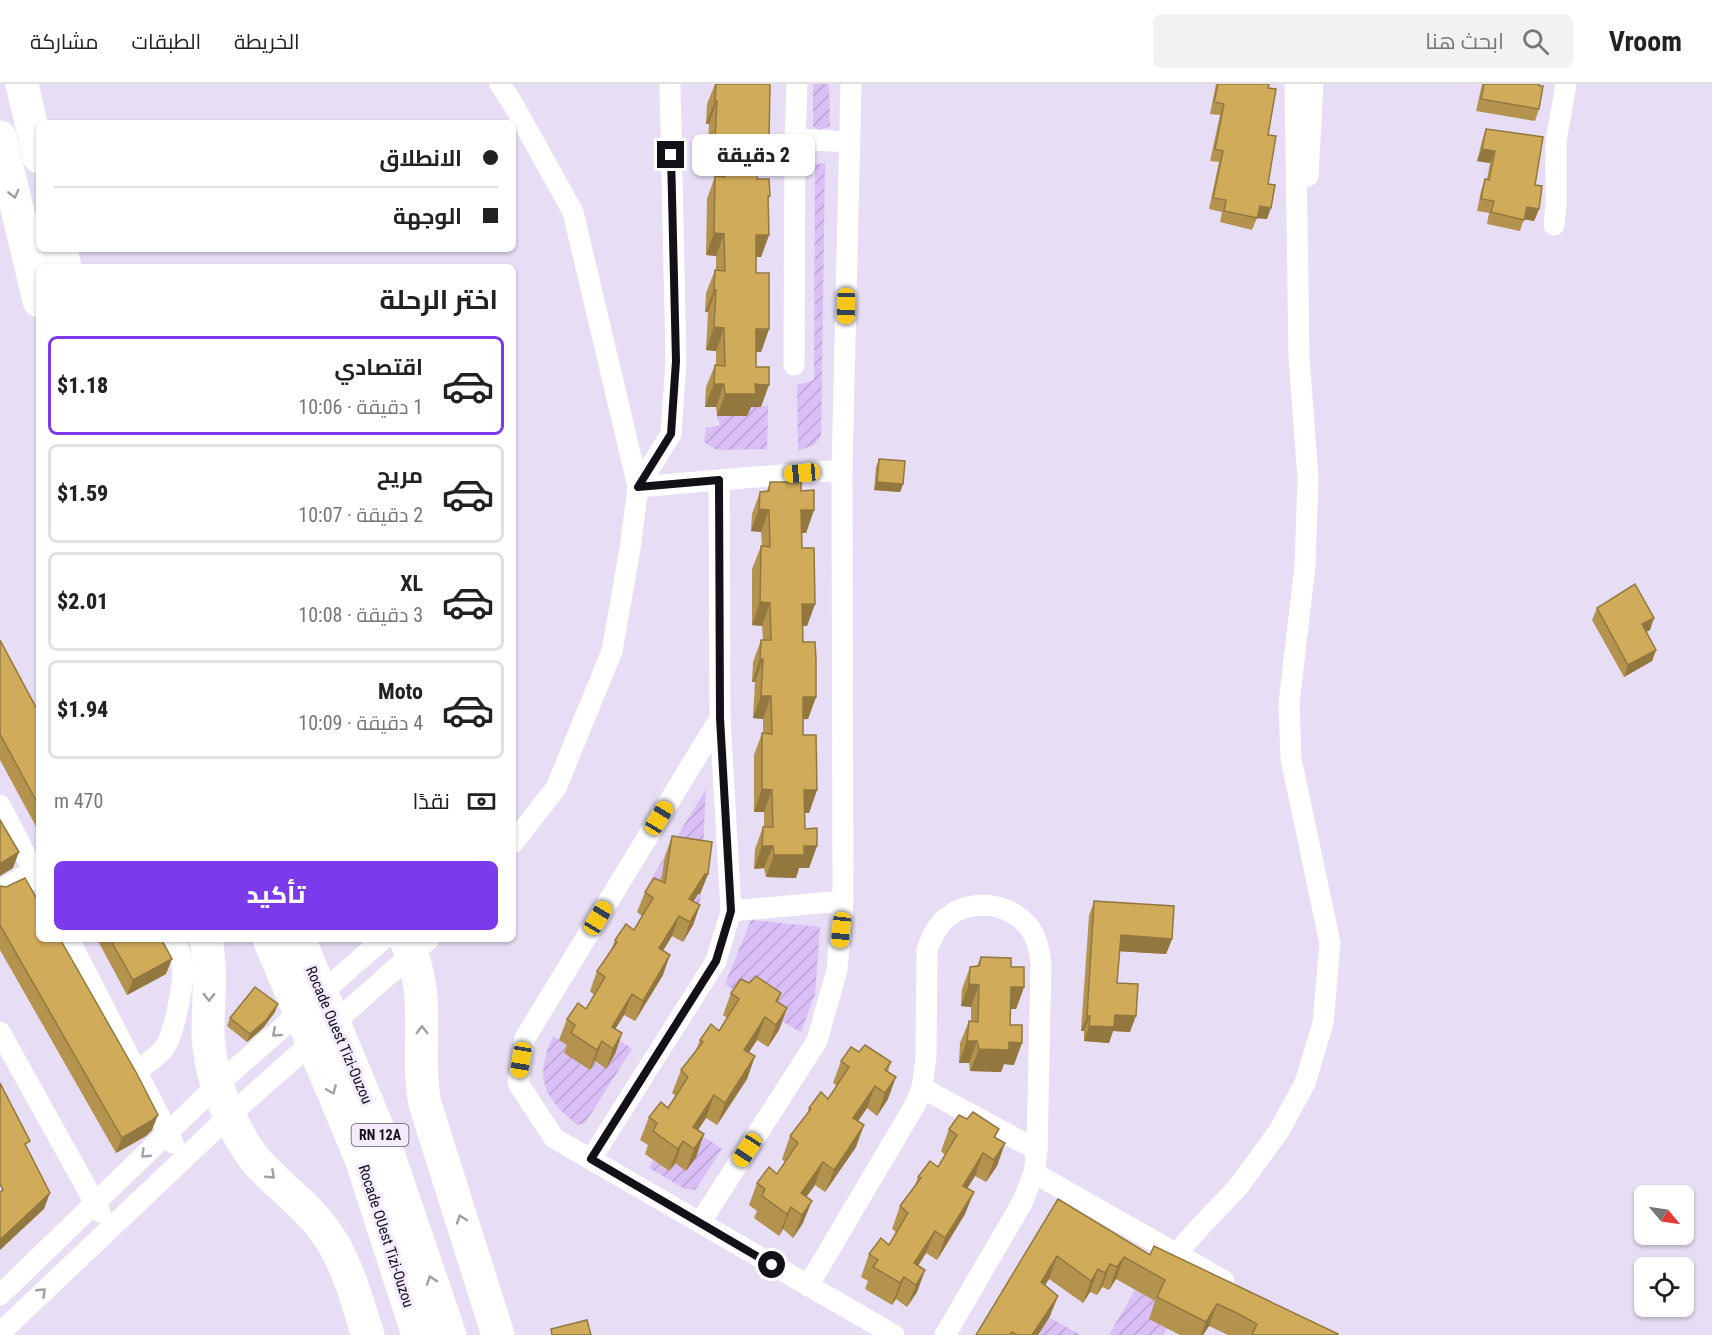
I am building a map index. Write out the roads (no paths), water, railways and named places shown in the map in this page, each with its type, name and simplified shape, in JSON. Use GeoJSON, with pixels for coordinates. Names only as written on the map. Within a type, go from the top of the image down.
{"type":"FeatureCollection","features":[{"type":"Feature","properties":{"kind":"highway"},"geometry":{"type":"LineString","coordinates":[[22,84],[36,144]]}},
{"type":"Feature","properties":{"kind":"highway"},"geometry":{"type":"LineString","coordinates":[[0,137],[36,288]]}},
{"type":"Feature","properties":{"kind":"highway"},"geometry":{"type":"LineString","coordinates":[[206,942],[209,964],[208,1037],[217,1084],[245,1146],[254,1158],[309,1211],[330,1239],[344,1265],[368,1335]]}},
{"type":"Feature","properties":{"kind":"highway","name":"Rocade OUest Tizi-Ouzou"},"geometry":{"type":"LineString","coordinates":[[270,942],[361,1160],[418,1335]]}},
{"type":"Feature","properties":{"kind":"highway","name":"Rocade Ouest Tizi-Ouzou"},"geometry":{"type":"LineString","coordinates":[[300,942],[387,1150],[450,1335]]}},
{"type":"Feature","properties":{"kind":"highway"},"geometry":{"type":"LineString","coordinates":[[416,944],[422,993],[421,1076],[425,1104],[498,1335]]}},
{"type":"Feature","properties":{"kind":"street"},"geometry":{"type":"LineString","coordinates":[[500,84],[573,212],[638,487],[630,549],[612,651],[556,788],[516,839]]}},
{"type":"Feature","properties":{"kind":"street"},"geometry":{"type":"LineString","coordinates":[[638,487],[671,434],[676,361],[670,84]]}},
{"type":"Feature","properties":{"kind":"street"},"geometry":{"type":"LineString","coordinates":[[794,365],[797,84]]}},
{"type":"Feature","properties":{"kind":"street"},"geometry":{"type":"LineString","coordinates":[[700,1223],[817,1041],[837,970],[843,901],[842,470],[851,84]]}},
{"type":"Feature","properties":{"kind":"street"},"geometry":{"type":"LineString","coordinates":[[1176,1254],[1239,1187],[1280,1131],[1305,1083],[1323,1023],[1330,943],[1291,759],[1289,703],[1305,566],[1308,478],[1299,357],[1295,84]]}},
{"type":"Feature","properties":{"kind":"street"},"geometry":{"type":"LineString","coordinates":[[1297,262],[1307,192],[1313,84]]}},
{"type":"Feature","properties":{"kind":"street"},"geometry":{"type":"LineString","coordinates":[[1554,225],[1556,141],[1566,84]]}},
{"type":"Feature","properties":{"kind":"street"},"geometry":{"type":"LineString","coordinates":[[795,139],[849,142]]}},
{"type":"Feature","properties":{"kind":"street"},"geometry":{"type":"LineString","coordinates":[[638,487],[842,470]]}},
{"type":"Feature","properties":{"kind":"street"},"geometry":{"type":"LineString","coordinates":[[591,1159],[716,961],[731,911],[720,718],[719,480]]}},
{"type":"Feature","properties":{"kind":"street"},"geometry":{"type":"LineString","coordinates":[[720,718],[525,1038],[518,1083],[554,1138],[894,1335]]}},
{"type":"Feature","properties":{"kind":"street"},"geometry":{"type":"LineString","coordinates":[[0,805],[36,874]]}},
{"type":"Feature","properties":{"kind":"street"},"geometry":{"type":"LineString","coordinates":[[0,890],[36,876]]}},
{"type":"Feature","properties":{"kind":"street"},"geometry":{"type":"LineString","coordinates":[[731,911],[843,901]]}},
{"type":"Feature","properties":{"kind":"street"},"geometry":{"type":"LineString","coordinates":[[808,1287],[911,1113],[922,1088],[926,1057],[927,950],[933,934],[944,920],[957,911],[974,905],[991,905],[1007,910],[1021,919],[1032,932],[1039,947],[1041,964],[1037,1150],[1034,1173],[1022,1203],[945,1335]]}},
{"type":"Feature","properties":{"kind":"street"},"geometry":{"type":"LineString","coordinates":[[71,942],[182,1159]]}},
{"type":"Feature","properties":{"kind":"street"},"geometry":{"type":"LineString","coordinates":[[136,1071],[162,1051],[170,1039],[183,978],[181,957],[176,942]]}},
{"type":"Feature","properties":{"kind":"street"},"geometry":{"type":"LineString","coordinates":[[0,1295],[217,1084],[380,942]]}},
{"type":"Feature","properties":{"kind":"street"},"geometry":{"type":"LineString","coordinates":[[0,1333],[230,1114],[416,944]]}},
{"type":"Feature","properties":{"kind":"street"},"geometry":{"type":"LineString","coordinates":[[0,1032],[110,1228]]}},
{"type":"Feature","properties":{"kind":"street"},"geometry":{"type":"LineString","coordinates":[[922,1088],[1037,1150]]}},
{"type":"Feature","properties":{"kind":"street"},"geometry":{"type":"LineString","coordinates":[[1034,1173],[1239,1289]]}}]}
